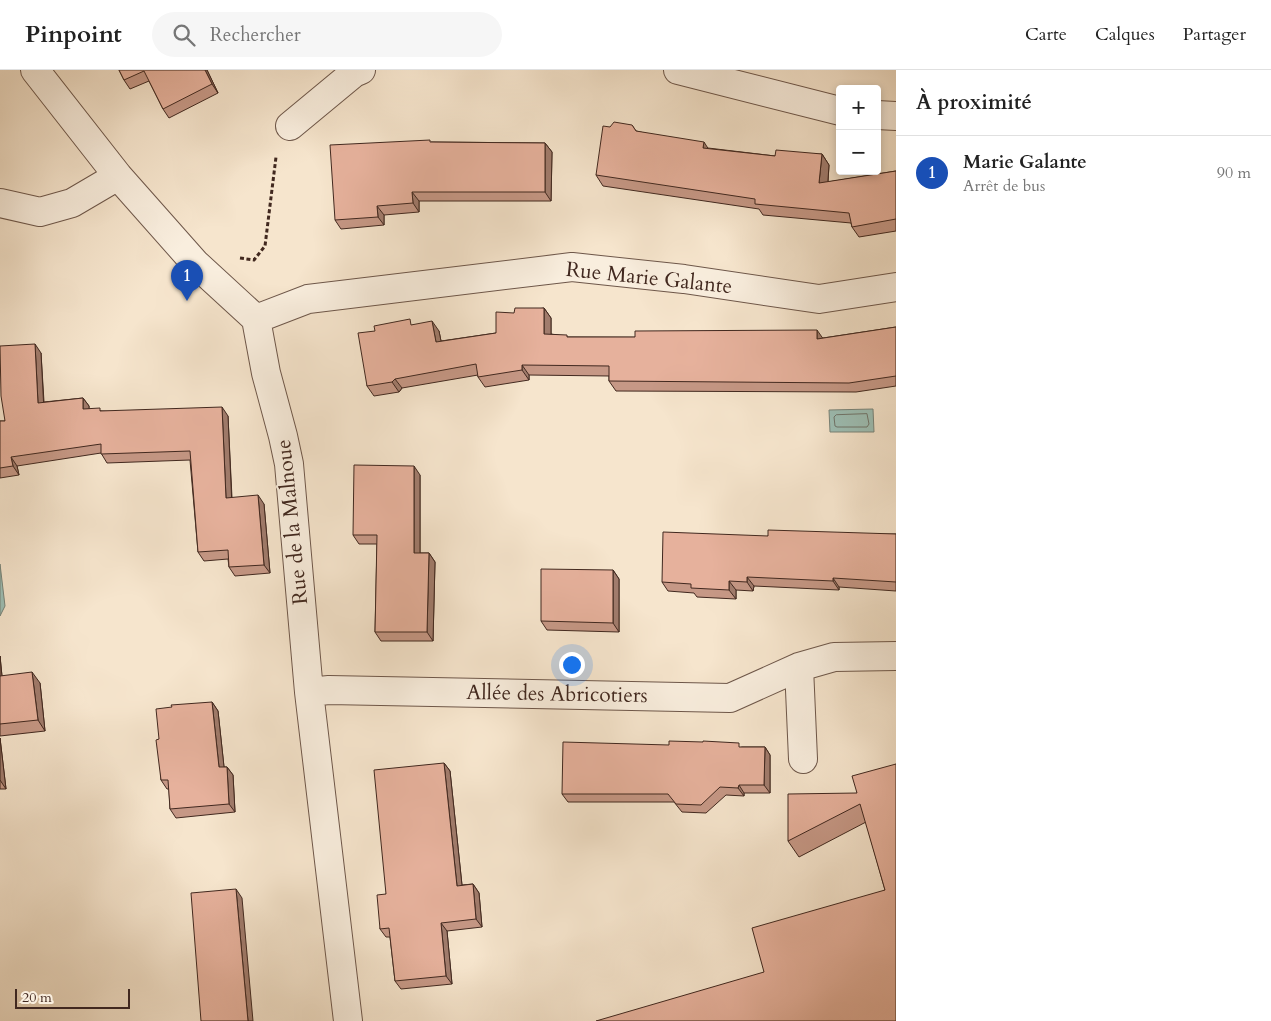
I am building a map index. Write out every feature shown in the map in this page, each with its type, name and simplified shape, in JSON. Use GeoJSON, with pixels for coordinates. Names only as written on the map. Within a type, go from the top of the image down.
{"type":"FeatureCollection","features":[{"type":"Feature","properties":{"kind":"street"},"geometry":{"type":"LineString","coordinates":[[34,70],[118,176],[195,263],[256,318]]}},
{"type":"Feature","properties":{"kind":"street"},"geometry":{"type":"LineString","coordinates":[[290,126],[360,70]]}},
{"type":"Feature","properties":{"kind":"street"},"geometry":{"type":"LineString","coordinates":[[678,70],[836,110]]}},
{"type":"Feature","properties":{"kind":"street"},"geometry":{"type":"LineString","coordinates":[[881,115],[896,116]]}},
{"type":"Feature","properties":{"kind":"street"},"geometry":{"type":"LineString","coordinates":[[0,203],[40,212],[72,204],[118,176]]}},
{"type":"Feature","properties":{"kind":"street","name":"Rue Marie Galante"},"geometry":{"type":"LineString","coordinates":[[256,318],[308,299],[572,267],[684,279],[819,299],[896,287]]}},
{"type":"Feature","properties":{"kind":"street","name":"Rue de la Malnoue"},"geometry":{"type":"LineString","coordinates":[[256,318],[266,373],[284,436],[289,464],[309,692],[348,1021]]}},
{"type":"Feature","properties":{"kind":"street","name":"Allée des Abricotiers"},"geometry":{"type":"LineString","coordinates":[[309,692],[339,690],[730,698],[799,667],[834,657],[896,656]]}},
{"type":"Feature","properties":{"kind":"street"},"geometry":{"type":"LineString","coordinates":[[799,667],[803,759]]}},
{"type":"Feature","properties":{"kind":"path"},"geometry":{"type":"LineString","coordinates":[[195,263],[216,247],[237,257],[254,260],[265,246],[275,160],[290,126]]}},
{"type":"Feature","properties":{"kind":"water"},"geometry":{"type":"Polygon","coordinates":[[[873,409],[874,432],[830,432],[829,410],[873,409]]]}},
{"type":"Feature","properties":{"kind":"water"},"geometry":{"type":"Polygon","coordinates":[[[0,564],[5,606],[0,616],[0,564]]]}},
{"type":"Feature","properties":{"kind":"building"},"geometry":{"type":"Polygon","coordinates":[[[119,70],[205,70],[212,84],[163,109],[144,71],[124,80],[119,70]]]}},
{"type":"Feature","properties":{"kind":"building"},"geometry":{"type":"Polygon","coordinates":[[[614,122],[632,125],[636,131],[704,142],[703,148],[775,156],[776,150],[822,154],[819,183],[881,175],[881,173],[896,171],[896,219],[852,227],[849,213],[755,204],[755,199],[596,175],[603,126],[610,127],[614,122]]]}},
{"type":"Feature","properties":{"kind":"building"},"geometry":{"type":"Polygon","coordinates":[[[430,140],[430,142],[545,143],[545,192],[412,192],[413,203],[377,206],[378,217],[335,220],[330,145],[430,140]]]}},
{"type":"Feature","properties":{"kind":"building"},"geometry":{"type":"Polygon","coordinates":[[[515,308],[544,308],[544,334],[567,335],[567,337],[635,337],[635,331],[817,330],[817,339],[896,327],[896,376],[849,383],[609,381],[609,366],[522,365],[522,370],[478,377],[476,364],[367,386],[358,333],[375,331],[374,326],[410,319],[411,325],[432,321],[436,342],[496,333],[496,312],[514,313],[515,308]]]}},
{"type":"Feature","properties":{"kind":"building"},"geometry":{"type":"Polygon","coordinates":[[[35,344],[38,403],[83,398],[83,409],[100,408],[100,411],[222,407],[226,498],[258,495],[264,565],[229,567],[228,550],[198,552],[190,451],[101,454],[101,444],[11,457],[13,466],[0,468],[0,421],[5,421],[1,396],[0,346],[35,344]]]}},
{"type":"Feature","properties":{"kind":"building"},"geometry":{"type":"Polygon","coordinates":[[[354,465],[414,466],[414,553],[429,553],[427,632],[375,632],[377,535],[353,535],[354,465]]]}},
{"type":"Feature","properties":{"kind":"building"},"geometry":{"type":"Polygon","coordinates":[[[768,530],[896,534],[896,582],[833,578],[833,581],[747,577],[747,582],[729,581],[729,590],[691,588],[691,584],[662,582],[663,532],[768,536],[768,530]]]}},
{"type":"Feature","properties":{"kind":"building"},"geometry":{"type":"Polygon","coordinates":[[[541,569],[613,570],[613,623],[541,621],[541,569]]]}},
{"type":"Feature","properties":{"kind":"building"},"geometry":{"type":"Polygon","coordinates":[[[32,672],[38,720],[0,724],[0,676],[32,672]]]}},
{"type":"Feature","properties":{"kind":"building"},"geometry":{"type":"Polygon","coordinates":[[[212,702],[219,767],[227,767],[229,804],[170,809],[168,780],[161,780],[156,740],[159,739],[156,709],[172,707],[171,705],[212,702]]]}},
{"type":"Feature","properties":{"kind":"building"},"geometry":{"type":"Polygon","coordinates":[[[669,741],[739,743],[739,747],[765,747],[764,785],[739,785],[738,788],[720,787],[701,805],[676,804],[668,794],[562,794],[563,742],[669,745],[669,741]]]}},
{"type":"Feature","properties":{"kind":"building"},"geometry":{"type":"Polygon","coordinates":[[[444,763],[457,886],[473,884],[476,919],[441,923],[446,976],[395,981],[389,928],[380,929],[377,895],[386,894],[374,770],[444,763]]]}},
{"type":"Feature","properties":{"kind":"building"},"geometry":{"type":"Polygon","coordinates":[[[896,764],[896,1021],[596,1021],[764,972],[752,928],[885,890],[860,804],[788,841],[788,794],[857,793],[852,776],[896,764]]]}},
{"type":"Feature","properties":{"kind":"building"},"geometry":{"type":"Polygon","coordinates":[[[236,889],[248,1021],[201,1021],[191,893],[236,889]]]}},
{"type":"Feature","properties":{"kind":"place","name":"Marie Galante"},"geometry":{"type":"Point","coordinates":[187,301]}}]}
